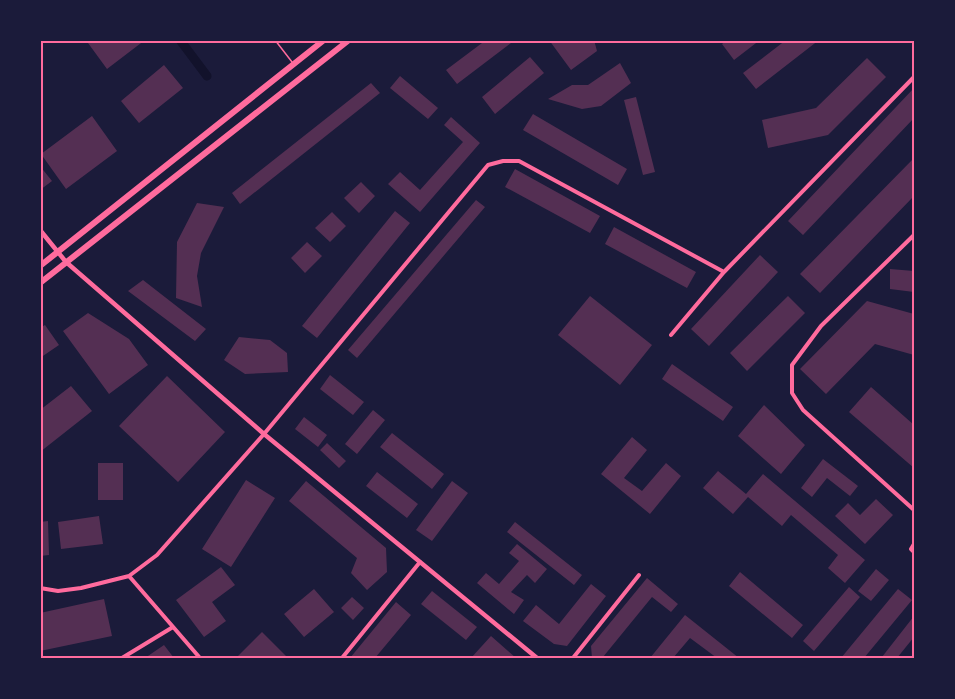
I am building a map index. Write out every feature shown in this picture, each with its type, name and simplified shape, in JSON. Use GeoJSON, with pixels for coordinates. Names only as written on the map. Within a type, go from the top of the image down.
{"type":"FeatureCollection","features":[{"type":"Feature","properties":{"kind":"main road"},"geometry":{"type":"LineString","coordinates":[[40,266],[324,40]]}},
{"type":"Feature","properties":{"kind":"main road"},"geometry":{"type":"LineString","coordinates":[[40,283],[349,40]]}},
{"type":"Feature","properties":{"kind":"street"},"geometry":{"type":"LineString","coordinates":[[671,334],[723,272],[915,77]]}},
{"type":"Feature","properties":{"kind":"street"},"geometry":{"type":"LineString","coordinates":[[40,588],[58,591],[81,588],[129,576],[157,555],[264,434],[488,165],[503,161],[519,161],[723,272]]}},
{"type":"Feature","properties":{"kind":"street"},"geometry":{"type":"LineString","coordinates":[[40,230],[66,262],[264,434],[537,658]]}},
{"type":"Feature","properties":{"kind":"street"},"geometry":{"type":"LineString","coordinates":[[915,235],[821,326],[792,365],[792,393],[803,410],[915,510]]}},
{"type":"Feature","properties":{"kind":"street"},"geometry":{"type":"LineString","coordinates":[[342,658],[420,562]]}},
{"type":"Feature","properties":{"kind":"street"},"geometry":{"type":"LineString","coordinates":[[573,658],[639,575]]}},
{"type":"Feature","properties":{"kind":"street"},"geometry":{"type":"LineString","coordinates":[[129,576],[200,658]]}},
{"type":"Feature","properties":{"kind":"street"},"geometry":{"type":"LineString","coordinates":[[122,658],[173,627]]}},
{"type":"Feature","properties":{"kind":"lane"},"geometry":{"type":"LineString","coordinates":[[275,40],[294,65]]}},
{"type":"Feature","properties":{"kind":"building"},"geometry":{"type":"Polygon","coordinates":[[[91,40],[145,40],[107,69],[88,43],[91,40]]]}},
{"type":"Feature","properties":{"kind":"building"},"geometry":{"type":"Polygon","coordinates":[[[486,40],[515,40],[457,84],[446,70],[486,40]]]}},
{"type":"Feature","properties":{"kind":"building"},"geometry":{"type":"Polygon","coordinates":[[[549,40],[594,40],[597,51],[571,70],[549,40]]]}},
{"type":"Feature","properties":{"kind":"building"},"geometry":{"type":"Polygon","coordinates":[[[727,40],[760,40],[734,60],[722,44],[727,40]]]}},
{"type":"Feature","properties":{"kind":"building"},"geometry":{"type":"Polygon","coordinates":[[[786,40],[819,40],[756,89],[743,73],[786,40]]]}},
{"type":"Feature","properties":{"kind":"building"},"geometry":{"type":"Polygon","coordinates":[[[530,57],[544,73],[495,114],[482,97],[530,57]]]}},
{"type":"Feature","properties":{"kind":"building"},"geometry":{"type":"Polygon","coordinates":[[[867,58],[886,77],[828,135],[768,148],[762,120],[816,108],[867,58]]]}},
{"type":"Feature","properties":{"kind":"building"},"geometry":{"type":"Polygon","coordinates":[[[620,63],[631,83],[601,106],[582,109],[548,99],[572,85],[588,85],[620,63]]]}},
{"type":"Feature","properties":{"kind":"building"},"geometry":{"type":"Polygon","coordinates":[[[164,65],[183,88],[139,123],[121,101],[164,65]]]}},
{"type":"Feature","properties":{"kind":"building"},"geometry":{"type":"Polygon","coordinates":[[[400,76],[438,108],[428,119],[390,88],[400,76]]]}},
{"type":"Feature","properties":{"kind":"building"},"geometry":{"type":"Polygon","coordinates":[[[371,83],[380,93],[240,204],[232,193],[371,83]]]}},
{"type":"Feature","properties":{"kind":"building"},"geometry":{"type":"Polygon","coordinates":[[[914,88],[914,118],[803,235],[788,221],[914,88]]]}},
{"type":"Feature","properties":{"kind":"building"},"geometry":{"type":"Polygon","coordinates":[[[636,97],[655,172],[643,175],[624,100],[636,97]]]}},
{"type":"Feature","properties":{"kind":"building"},"geometry":{"type":"Polygon","coordinates":[[[533,114],[627,169],[618,185],[523,130],[533,114]]]}},
{"type":"Feature","properties":{"kind":"building"},"geometry":{"type":"Polygon","coordinates":[[[92,116],[117,151],[66,189],[41,154],[92,116]]]}},
{"type":"Feature","properties":{"kind":"building"},"geometry":{"type":"Polygon","coordinates":[[[451,117],[480,143],[420,212],[388,184],[400,172],[420,190],[463,142],[444,125],[451,117]]]}},
{"type":"Feature","properties":{"kind":"building"},"geometry":{"type":"Polygon","coordinates":[[[914,158],[914,196],[820,293],[800,274],[914,158]]]}},
{"type":"Feature","properties":{"kind":"building"},"geometry":{"type":"Polygon","coordinates":[[[40,166],[52,181],[40,190],[40,166]]]}},
{"type":"Feature","properties":{"kind":"building"},"geometry":{"type":"Polygon","coordinates":[[[515,169],[600,216],[590,233],[505,187],[515,169]]]}},
{"type":"Feature","properties":{"kind":"building"},"geometry":{"type":"Polygon","coordinates":[[[361,182],[375,196],[359,213],[344,198],[361,182]]]}},
{"type":"Feature","properties":{"kind":"building"},"geometry":{"type":"Polygon","coordinates":[[[476,200],[485,207],[357,358],[348,350],[476,200]]]}},
{"type":"Feature","properties":{"kind":"building"},"geometry":{"type":"Polygon","coordinates":[[[197,203],[224,207],[201,253],[197,276],[202,307],[176,298],[177,242],[197,203]]]}},
{"type":"Feature","properties":{"kind":"building"},"geometry":{"type":"Polygon","coordinates":[[[395,211],[410,223],[317,338],[302,326],[395,211]]]}},
{"type":"Feature","properties":{"kind":"building"},"geometry":{"type":"Polygon","coordinates":[[[332,212],[346,226],[330,242],[315,228],[332,212]]]}},
{"type":"Feature","properties":{"kind":"building"},"geometry":{"type":"Polygon","coordinates":[[[614,227],[696,272],[687,288],[605,244],[614,227]]]}},
{"type":"Feature","properties":{"kind":"building"},"geometry":{"type":"Polygon","coordinates":[[[307,242],[322,256],[305,273],[291,258],[307,242]]]}},
{"type":"Feature","properties":{"kind":"building"},"geometry":{"type":"Polygon","coordinates":[[[760,255],[778,272],[709,346],[691,329],[760,255]]]}},
{"type":"Feature","properties":{"kind":"building"},"geometry":{"type":"Polygon","coordinates":[[[890,269],[914,271],[914,292],[890,289],[890,269]]]}},
{"type":"Feature","properties":{"kind":"building"},"geometry":{"type":"Polygon","coordinates":[[[143,280],[206,329],[195,341],[128,291],[143,280]]]}},
{"type":"Feature","properties":{"kind":"building"},"geometry":{"type":"Polygon","coordinates":[[[590,296],[652,345],[620,385],[558,335],[590,296]]]}},
{"type":"Feature","properties":{"kind":"building"},"geometry":{"type":"Polygon","coordinates":[[[788,296],[805,313],[747,371],[730,353],[788,296]]]}},
{"type":"Feature","properties":{"kind":"building"},"geometry":{"type":"Polygon","coordinates":[[[867,301],[914,314],[914,355],[875,344],[826,394],[800,369],[867,301]]]}},
{"type":"Feature","properties":{"kind":"building"},"geometry":{"type":"Polygon","coordinates":[[[88,313],[129,339],[148,365],[109,394],[63,331],[88,313]]]}},
{"type":"Feature","properties":{"kind":"building"},"geometry":{"type":"Polygon","coordinates":[[[45,325],[59,345],[40,358],[40,328],[45,325]]]}},
{"type":"Feature","properties":{"kind":"building"},"geometry":{"type":"Polygon","coordinates":[[[239,337],[270,340],[287,353],[288,372],[245,374],[224,360],[239,337]]]}},
{"type":"Feature","properties":{"kind":"building"},"geometry":{"type":"Polygon","coordinates":[[[672,364],[733,407],[723,421],[662,379],[672,364]]]}},
{"type":"Feature","properties":{"kind":"building"},"geometry":{"type":"Polygon","coordinates":[[[330,375],[364,402],[353,415],[320,389],[330,375]]]}},
{"type":"Feature","properties":{"kind":"building"},"geometry":{"type":"Polygon","coordinates":[[[167,376],[225,432],[178,482],[119,426],[167,376]]]}},
{"type":"Feature","properties":{"kind":"building"},"geometry":{"type":"Polygon","coordinates":[[[71,386],[92,411],[40,452],[40,410],[71,386]]]}},
{"type":"Feature","properties":{"kind":"building"},"geometry":{"type":"Polygon","coordinates":[[[871,387],[914,425],[914,468],[849,412],[871,387]]]}},
{"type":"Feature","properties":{"kind":"building"},"geometry":{"type":"Polygon","coordinates":[[[764,405],[805,445],[781,474],[738,436],[764,405]]]}},
{"type":"Feature","properties":{"kind":"building"},"geometry":{"type":"Polygon","coordinates":[[[373,410],[385,420],[357,454],[345,444],[373,410]]]}},
{"type":"Feature","properties":{"kind":"building"},"geometry":{"type":"Polygon","coordinates":[[[304,417],[327,435],[318,447],[295,429],[304,417]]]}},
{"type":"Feature","properties":{"kind":"building"},"geometry":{"type":"Polygon","coordinates":[[[392,433],[444,474],[432,489],[380,447],[392,433]]]}},
{"type":"Feature","properties":{"kind":"building"},"geometry":{"type":"Polygon","coordinates":[[[632,437],[647,450],[624,478],[642,491],[666,463],[681,476],[650,514],[601,474],[632,437]]]}},
{"type":"Feature","properties":{"kind":"building"},"geometry":{"type":"Polygon","coordinates":[[[327,443],[346,461],[339,468],[320,450],[327,443]]]}},
{"type":"Feature","properties":{"kind":"building"},"geometry":{"type":"Polygon","coordinates":[[[823,459],[858,486],[850,496],[827,478],[812,497],[801,488],[823,459]]]}},
{"type":"Feature","properties":{"kind":"building"},"geometry":{"type":"Polygon","coordinates":[[[98,463],[123,463],[123,500],[98,500],[98,463]]]}},
{"type":"Feature","properties":{"kind":"building"},"geometry":{"type":"Polygon","coordinates":[[[718,471],[746,494],[763,474],[865,560],[845,583],[828,568],[838,555],[791,515],[782,526],[748,497],[733,514],[703,488],[718,471]]]}},
{"type":"Feature","properties":{"kind":"building"},"geometry":{"type":"Polygon","coordinates":[[[377,472],[418,504],[407,518],[366,486],[377,472]]]}},
{"type":"Feature","properties":{"kind":"building"},"geometry":{"type":"Polygon","coordinates":[[[246,480],[275,498],[231,567],[202,549],[246,480]]]}},
{"type":"Feature","properties":{"kind":"building"},"geometry":{"type":"Polygon","coordinates":[[[306,481],[386,548],[387,572],[367,590],[351,573],[357,558],[289,501],[306,481]]]}},
{"type":"Feature","properties":{"kind":"building"},"geometry":{"type":"Polygon","coordinates":[[[452,481],[468,493],[432,541],[416,530],[452,481]]]}},
{"type":"Feature","properties":{"kind":"building"},"geometry":{"type":"Polygon","coordinates":[[[876,499],[893,515],[865,544],[835,516],[848,503],[860,515],[876,499]]]}},
{"type":"Feature","properties":{"kind":"building"},"geometry":{"type":"Polygon","coordinates":[[[99,516],[103,544],[61,549],[58,522],[99,516]]]}},
{"type":"Feature","properties":{"kind":"building"},"geometry":{"type":"Polygon","coordinates":[[[48,521],[49,555],[40,556],[40,522],[48,521]]]}},
{"type":"Feature","properties":{"kind":"building"},"geometry":{"type":"Polygon","coordinates":[[[515,522],[582,575],[574,585],[507,532],[515,522]]]}},
{"type":"Feature","properties":{"kind":"building"},"geometry":{"type":"Polygon","coordinates":[[[517,544],[547,569],[535,583],[527,575],[511,592],[524,600],[514,614],[477,583],[486,573],[499,584],[519,561],[509,553],[517,544]]]}},
{"type":"Feature","properties":{"kind":"building"},"geometry":{"type":"Polygon","coordinates":[[[221,567],[235,585],[212,602],[226,621],[204,637],[176,600],[221,567]]]}},
{"type":"Feature","properties":{"kind":"building"},"geometry":{"type":"Polygon","coordinates":[[[876,569],[889,580],[871,601],[858,591],[876,569]]]}},
{"type":"Feature","properties":{"kind":"building"},"geometry":{"type":"Polygon","coordinates":[[[740,572],[803,625],[792,638],[729,586],[740,572]]]}},
{"type":"Feature","properties":{"kind":"building"},"geometry":{"type":"Polygon","coordinates":[[[647,578],[678,604],[671,612],[652,597],[603,657],[606,658],[592,658],[591,646],[647,578]]]}},
{"type":"Feature","properties":{"kind":"building"},"geometry":{"type":"Polygon","coordinates":[[[591,584],[606,596],[567,646],[554,644],[523,621],[536,605],[559,624],[591,584]]]}},
{"type":"Feature","properties":{"kind":"building"},"geometry":{"type":"Polygon","coordinates":[[[849,587],[860,597],[814,651],[803,641],[849,587]]]}},
{"type":"Feature","properties":{"kind":"building"},"geometry":{"type":"Polygon","coordinates":[[[314,589],[334,612],[304,637],[284,614],[314,589]]]}},
{"type":"Feature","properties":{"kind":"building"},"geometry":{"type":"Polygon","coordinates":[[[898,589],[912,600],[864,658],[841,658],[898,589]]]}},
{"type":"Feature","properties":{"kind":"building"},"geometry":{"type":"Polygon","coordinates":[[[432,591],[477,627],[466,640],[421,604],[432,591]]]}},
{"type":"Feature","properties":{"kind":"building"},"geometry":{"type":"Polygon","coordinates":[[[352,597],[364,608],[353,620],[341,608],[352,597]]]}},
{"type":"Feature","properties":{"kind":"building"},"geometry":{"type":"Polygon","coordinates":[[[104,599],[112,636],[40,651],[40,613],[104,599]]]}},
{"type":"Feature","properties":{"kind":"building"},"geometry":{"type":"Polygon","coordinates":[[[396,602],[411,615],[375,658],[350,658],[396,602]]]}},
{"type":"Feature","properties":{"kind":"building"},"geometry":{"type":"Polygon","coordinates":[[[685,615],[739,658],[717,658],[690,638],[673,658],[650,658],[685,615]]]}},
{"type":"Feature","properties":{"kind":"building"},"geometry":{"type":"Polygon","coordinates":[[[914,616],[914,637],[897,658],[883,658],[882,657],[914,616]]]}},
{"type":"Feature","properties":{"kind":"building"},"geometry":{"type":"Polygon","coordinates":[[[262,632],[288,658],[237,657],[262,632]]]}},
{"type":"Feature","properties":{"kind":"building"},"geometry":{"type":"Polygon","coordinates":[[[491,636],[516,658],[471,658],[491,636]]]}},
{"type":"Feature","properties":{"kind":"building"},"geometry":{"type":"Polygon","coordinates":[[[164,645],[174,658],[145,658],[164,645]]]}},
{"type":"Feature","properties":{"kind":"waterway"},"geometry":{"type":"LineString","coordinates":[[180,40],[207,76]]}}]}
